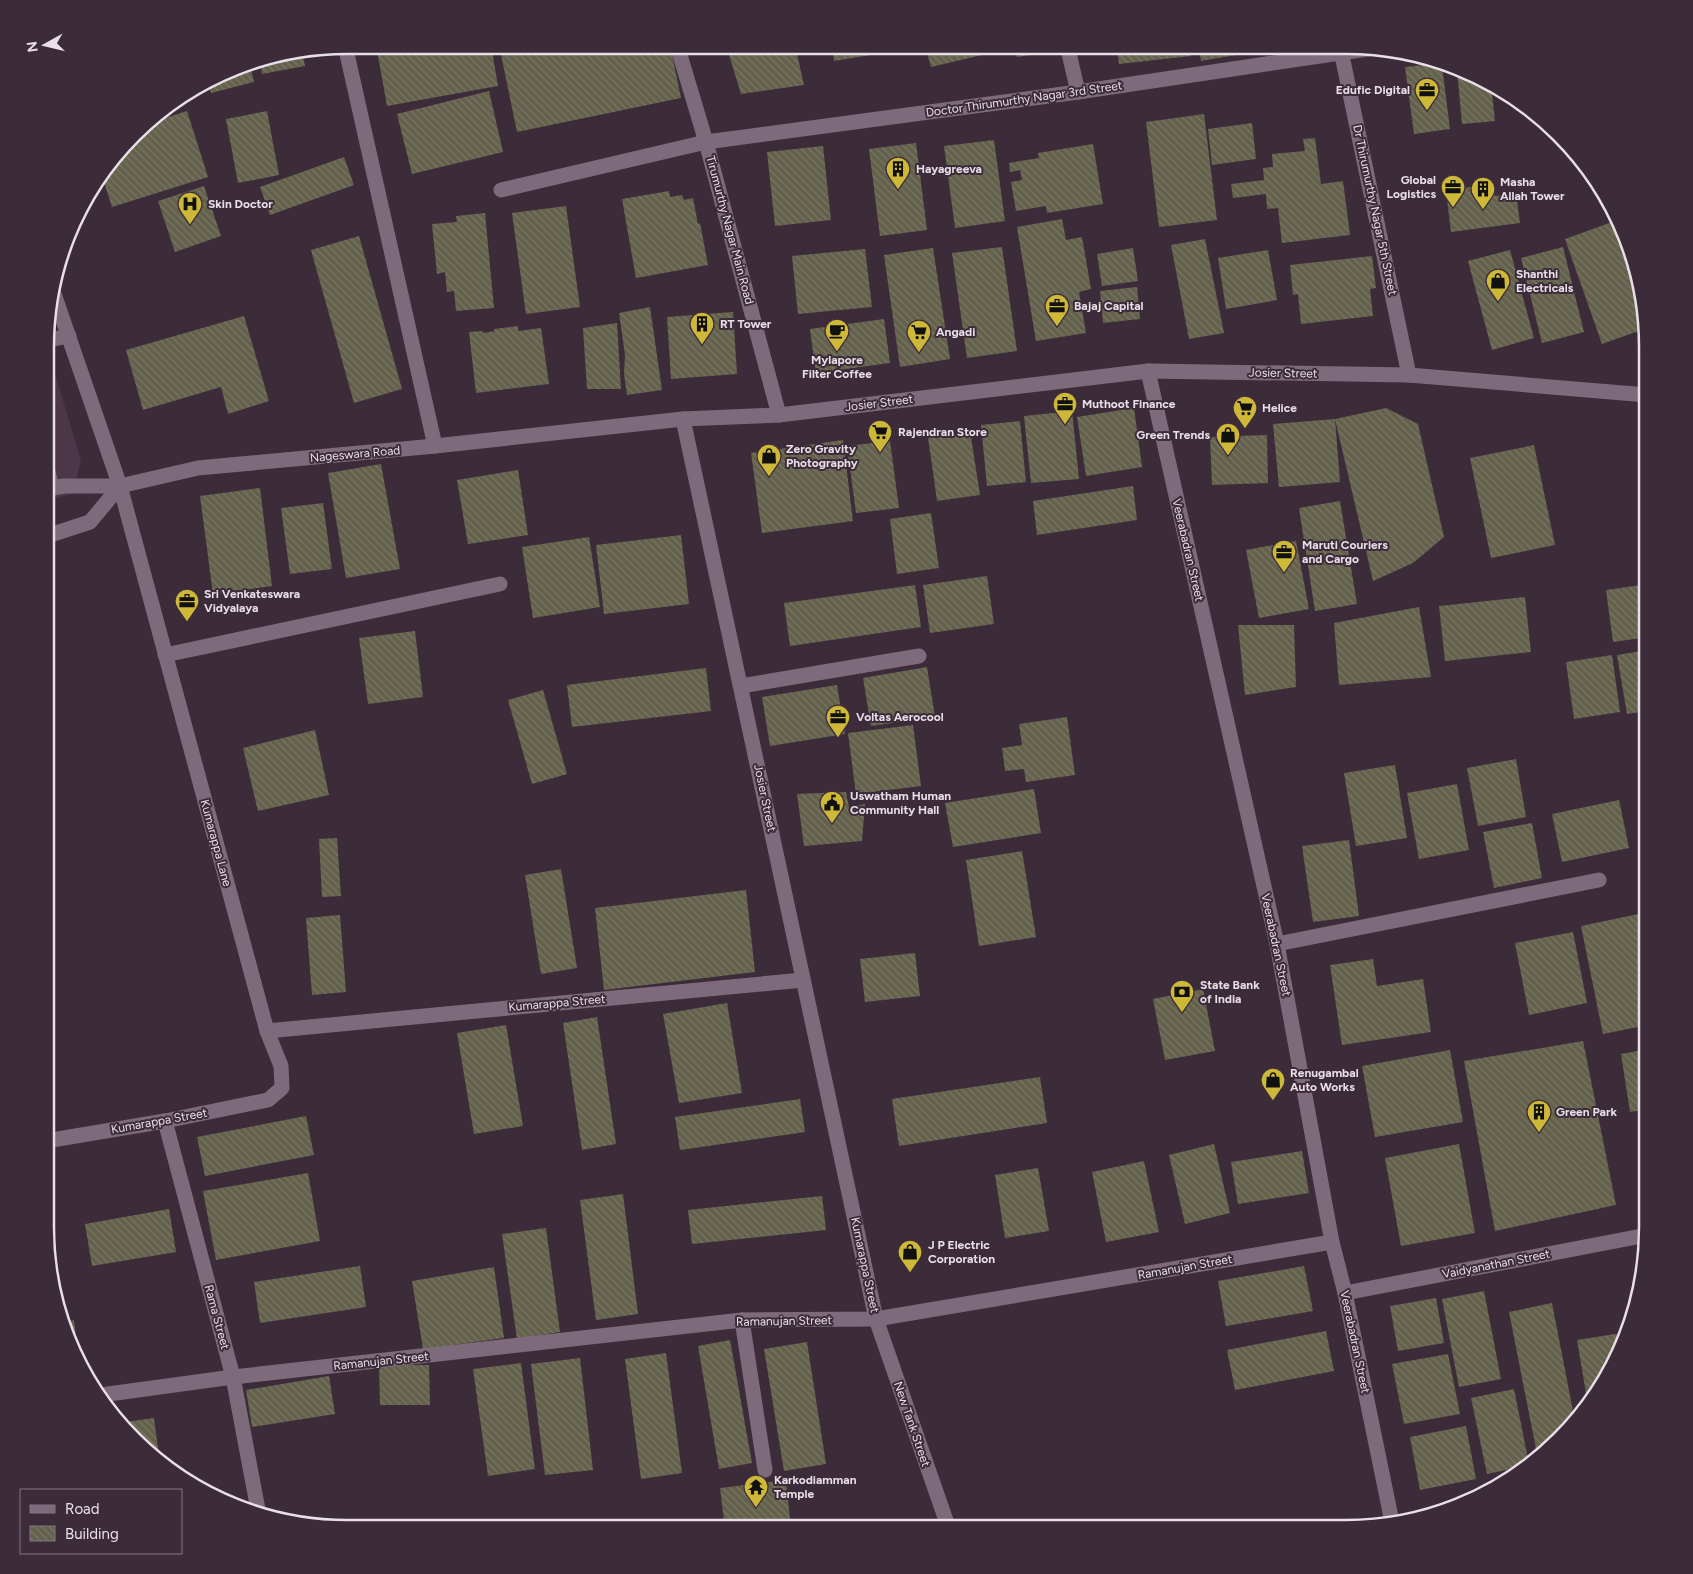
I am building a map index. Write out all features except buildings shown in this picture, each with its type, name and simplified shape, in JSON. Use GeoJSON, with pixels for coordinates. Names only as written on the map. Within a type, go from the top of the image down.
{"type":"FeatureCollection","features":[{"type":"Feature","properties":{"kind":"street"},"geometry":{"type":"LineString","coordinates":[[347,54],[435,446]]}},
{"type":"Feature","properties":{"kind":"street","name":"Tirumurthy Nagar Main Road"},"geometry":{"type":"LineString","coordinates":[[680,54],[706,142],[779,415]]}},
{"type":"Feature","properties":{"kind":"street"},"geometry":{"type":"LineString","coordinates":[[1069,54],[1078,92]]}},
{"type":"Feature","properties":{"kind":"street","name":"Doctor Thirumurthy Nagar 3rd Street"},"geometry":{"type":"LineString","coordinates":[[501,190],[706,142],[1078,92],[1305,54]]}},
{"type":"Feature","properties":{"kind":"street","name":"Dr Thirumurthy Nagar 5th Street"},"geometry":{"type":"LineString","coordinates":[[1342,54],[1409,375]]}},
{"type":"Feature","properties":{"kind":"street","name":"Kumarappa Lane"},"geometry":{"type":"LineString","coordinates":[[57,302],[120,486],[267,1031]]}},
{"type":"Feature","properties":{"kind":"street"},"geometry":{"type":"LineString","coordinates":[[54,339],[69,336]]}},
{"type":"Feature","properties":{"kind":"street","name":"Josier Street"},"geometry":{"type":"LineString","coordinates":[[803,980],[683,419],[779,415],[1148,371],[1409,375],[1639,394]]}},
{"type":"Feature","properties":{"kind":"street","name":"Veerabadran Street"},"geometry":{"type":"LineString","coordinates":[[1148,371],[1277,944],[1332,1242],[1345,1293],[1391,1517]]}},
{"type":"Feature","properties":{"kind":"street","name":"Nageswara Road"},"geometry":{"type":"LineString","coordinates":[[54,487],[120,486],[198,468],[435,446],[683,419]]}},
{"type":"Feature","properties":{"kind":"street"},"geometry":{"type":"LineString","coordinates":[[54,534],[90,522],[120,486]]}},
{"type":"Feature","properties":{"kind":"street"},"geometry":{"type":"LineString","coordinates":[[165,655],[500,584]]}},
{"type":"Feature","properties":{"kind":"street"},"geometry":{"type":"LineString","coordinates":[[741,686],[919,656]]}},
{"type":"Feature","properties":{"kind":"street"},"geometry":{"type":"LineString","coordinates":[[1277,944],[1599,880]]}},
{"type":"Feature","properties":{"kind":"street","name":"Kumarappa Street"},"geometry":{"type":"LineString","coordinates":[[54,1140],[165,1121],[268,1100],[282,1088],[281,1066],[267,1031],[803,980],[876,1319]]}},
{"type":"Feature","properties":{"kind":"street","name":"Rama Street"},"geometry":{"type":"LineString","coordinates":[[165,1121],[233,1377],[257,1506]]}},
{"type":"Feature","properties":{"kind":"street","name":"Vaidyanathan Street"},"geometry":{"type":"LineString","coordinates":[[1345,1293],[1639,1237]]}},
{"type":"Feature","properties":{"kind":"street","name":"Ramanujan Street"},"geometry":{"type":"LineString","coordinates":[[106,1394],[233,1377],[742,1320],[876,1319],[1332,1242]]}},
{"type":"Feature","properties":{"kind":"street","name":"New Tank Street"},"geometry":{"type":"LineString","coordinates":[[876,1319],[946,1520]]}},
{"type":"Feature","properties":{"kind":"street"},"geometry":{"type":"LineString","coordinates":[[742,1320],[764,1470]]}},
{"type":"Feature","properties":{"kind":"shaded area"},"geometry":{"type":"Polygon","coordinates":[[[54,371],[81,460],[73,494],[54,498],[54,371]]]}},
{"type":"Feature","properties":{"kind":"place","name":"Edufic Digital"},"geometry":{"type":"Point","coordinates":[1427,111]}},
{"type":"Feature","properties":{"kind":"place","name":"Hayagreeva"},"geometry":{"type":"Point","coordinates":[898,190]}},
{"type":"Feature","properties":{"kind":"place","name":"Global Logistics"},"geometry":{"type":"Point","coordinates":[1453,208]}},
{"type":"Feature","properties":{"kind":"place","name":"Masha Allah Tower"},"geometry":{"type":"Point","coordinates":[1483,210]}},
{"type":"Feature","properties":{"kind":"place","name":"Skin Doctor"},"geometry":{"type":"Point","coordinates":[190,225]}},
{"type":"Feature","properties":{"kind":"place","name":"Shanthi Electricals"},"geometry":{"type":"Point","coordinates":[1498,302]}},
{"type":"Feature","properties":{"kind":"place","name":"Bajaj Capital"},"geometry":{"type":"Point","coordinates":[1057,327]}},
{"type":"Feature","properties":{"kind":"place","name":"RT Tower"},"geometry":{"type":"Point","coordinates":[702,345]}},
{"type":"Feature","properties":{"kind":"place","name":"Mylapore Filter Coffee"},"geometry":{"type":"Point","coordinates":[837,352]}},
{"type":"Feature","properties":{"kind":"place","name":"Angadi"},"geometry":{"type":"Point","coordinates":[919,353]}},
{"type":"Feature","properties":{"kind":"place","name":"Muthoot Finance"},"geometry":{"type":"Point","coordinates":[1065,425]}},
{"type":"Feature","properties":{"kind":"place","name":"Helice"},"geometry":{"type":"Point","coordinates":[1245,429]}},
{"type":"Feature","properties":{"kind":"place","name":"Rajendran Store"},"geometry":{"type":"Point","coordinates":[880,453]}},
{"type":"Feature","properties":{"kind":"place","name":"Green Trends"},"geometry":{"type":"Point","coordinates":[1228,456]}},
{"type":"Feature","properties":{"kind":"place","name":"Zero Gravity Photography"},"geometry":{"type":"Point","coordinates":[769,477]}},
{"type":"Feature","properties":{"kind":"place","name":"Maruti Couriers and Cargo"},"geometry":{"type":"Point","coordinates":[1284,573]}},
{"type":"Feature","properties":{"kind":"place","name":"Sri Venkateswara Vidyalaya"},"geometry":{"type":"Point","coordinates":[187,622]}},
{"type":"Feature","properties":{"kind":"place","name":"Voltas Aerocool"},"geometry":{"type":"Point","coordinates":[838,738]}},
{"type":"Feature","properties":{"kind":"place","name":"Uswatham Human Community Hall"},"geometry":{"type":"Point","coordinates":[832,824]}},
{"type":"Feature","properties":{"kind":"place","name":"State Bank of India"},"geometry":{"type":"Point","coordinates":[1182,1013]}},
{"type":"Feature","properties":{"kind":"place","name":"Renugambal Auto Works"},"geometry":{"type":"Point","coordinates":[1273,1101]}},
{"type":"Feature","properties":{"kind":"place","name":"Green Park"},"geometry":{"type":"Point","coordinates":[1539,1133]}},
{"type":"Feature","properties":{"kind":"place","name":"J P Electric Corporation"},"geometry":{"type":"Point","coordinates":[910,1273]}},
{"type":"Feature","properties":{"kind":"place","name":"Karkodiamman Temple"},"geometry":{"type":"Point","coordinates":[756,1508]}}]}
